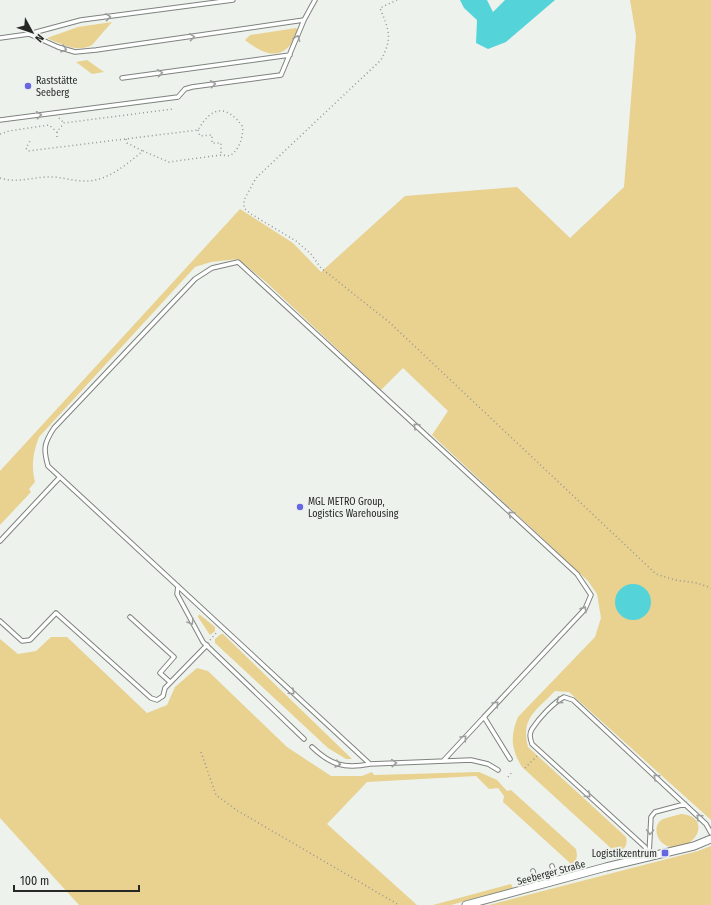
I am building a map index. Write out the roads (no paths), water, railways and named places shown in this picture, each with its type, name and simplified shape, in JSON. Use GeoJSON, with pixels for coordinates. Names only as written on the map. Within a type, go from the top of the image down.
{"type":"FeatureCollection","features":[{"type":"Feature","properties":{"kind":"street","name":"Seeberger Straße"},"geometry":{"type":"LineString","coordinates":[[466,905],[694,846],[711,839]]}},
{"type":"Feature","properties":{"kind":"lane"},"geometry":{"type":"LineString","coordinates":[[0,38],[29,34],[81,20],[233,0]]}},
{"type":"Feature","properties":{"kind":"lane"},"geometry":{"type":"LineString","coordinates":[[0,120],[178,97],[186,89],[192,87],[281,75],[304,20],[315,0]]}},
{"type":"Feature","properties":{"kind":"lane"},"geometry":{"type":"LineString","coordinates":[[29,34],[58,47],[75,52],[164,41],[304,20]]}},
{"type":"Feature","properties":{"kind":"lane"},"geometry":{"type":"LineString","coordinates":[[122,78],[290,55]]}},
{"type":"Feature","properties":{"kind":"lane"},"geometry":{"type":"LineString","coordinates":[[370,764],[48,466],[44,452],[46,439],[54,428],[195,279],[212,268],[238,262],[577,574],[591,595],[586,610],[444,760]]}},
{"type":"Feature","properties":{"kind":"lane"},"geometry":{"type":"LineString","coordinates":[[0,541],[60,477]]}},
{"type":"Feature","properties":{"kind":"lane"},"geometry":{"type":"LineString","coordinates":[[178,586],[177,594],[188,618],[206,645],[304,739]]}},
{"type":"Feature","properties":{"kind":"lane"},"geometry":{"type":"LineString","coordinates":[[0,621],[22,641],[30,640],[56,613],[150,698],[157,700],[162,696],[165,688],[170,682],[206,645]]}},
{"type":"Feature","properties":{"kind":"lane"},"geometry":{"type":"LineString","coordinates":[[130,617],[174,657],[160,673],[170,682]]}},
{"type":"Feature","properties":{"kind":"lane"},"geometry":{"type":"LineString","coordinates":[[649,857],[645,847],[532,744],[530,737],[532,729],[557,701],[564,697],[573,700],[706,824],[711,833]]}},
{"type":"Feature","properties":{"kind":"lane"},"geometry":{"type":"LineString","coordinates":[[484,717],[510,759]]}},
{"type":"Feature","properties":{"kind":"lane"},"geometry":{"type":"LineString","coordinates":[[312,747],[323,758],[333,764],[351,767],[370,764],[444,760],[478,761],[498,770]]}},
{"type":"Feature","properties":{"kind":"lane"},"geometry":{"type":"LineString","coordinates":[[649,857],[651,817],[655,812],[685,804]]}},
{"type":"Feature","properties":{"kind":"lane"},"geometry":{"type":"LineString","coordinates":[[552,866],[556,881]]}},
{"type":"Feature","properties":{"kind":"lane"},"geometry":{"type":"LineString","coordinates":[[533,871],[537,886]]}},
{"type":"Feature","properties":{"kind":"water"},"geometry":{"type":"Polygon","coordinates":[[[460,0],[487,0],[493,12],[505,0],[555,0],[506,42],[488,49],[476,43],[477,20],[464,8],[460,0]]]}},
{"type":"Feature","properties":{"kind":"water"},"geometry":{"type":"Polygon","coordinates":[[[633,584],[643,587],[648,592],[651,602],[648,612],[643,617],[633,620],[623,617],[618,612],[615,602],[618,592],[623,587],[633,584]]]}},
{"type":"Feature","properties":{"kind":"place","name":"Raststätte Seeberg"},"geometry":{"type":"Point","coordinates":[28,86]}},
{"type":"Feature","properties":{"kind":"place","name":"MGL METRO Group, Logistics Warehousing"},"geometry":{"type":"Point","coordinates":[300,507]}},
{"type":"Feature","properties":{"kind":"place","name":"Logistikzentrum"},"geometry":{"type":"Point","coordinates":[665,853]}}]}
